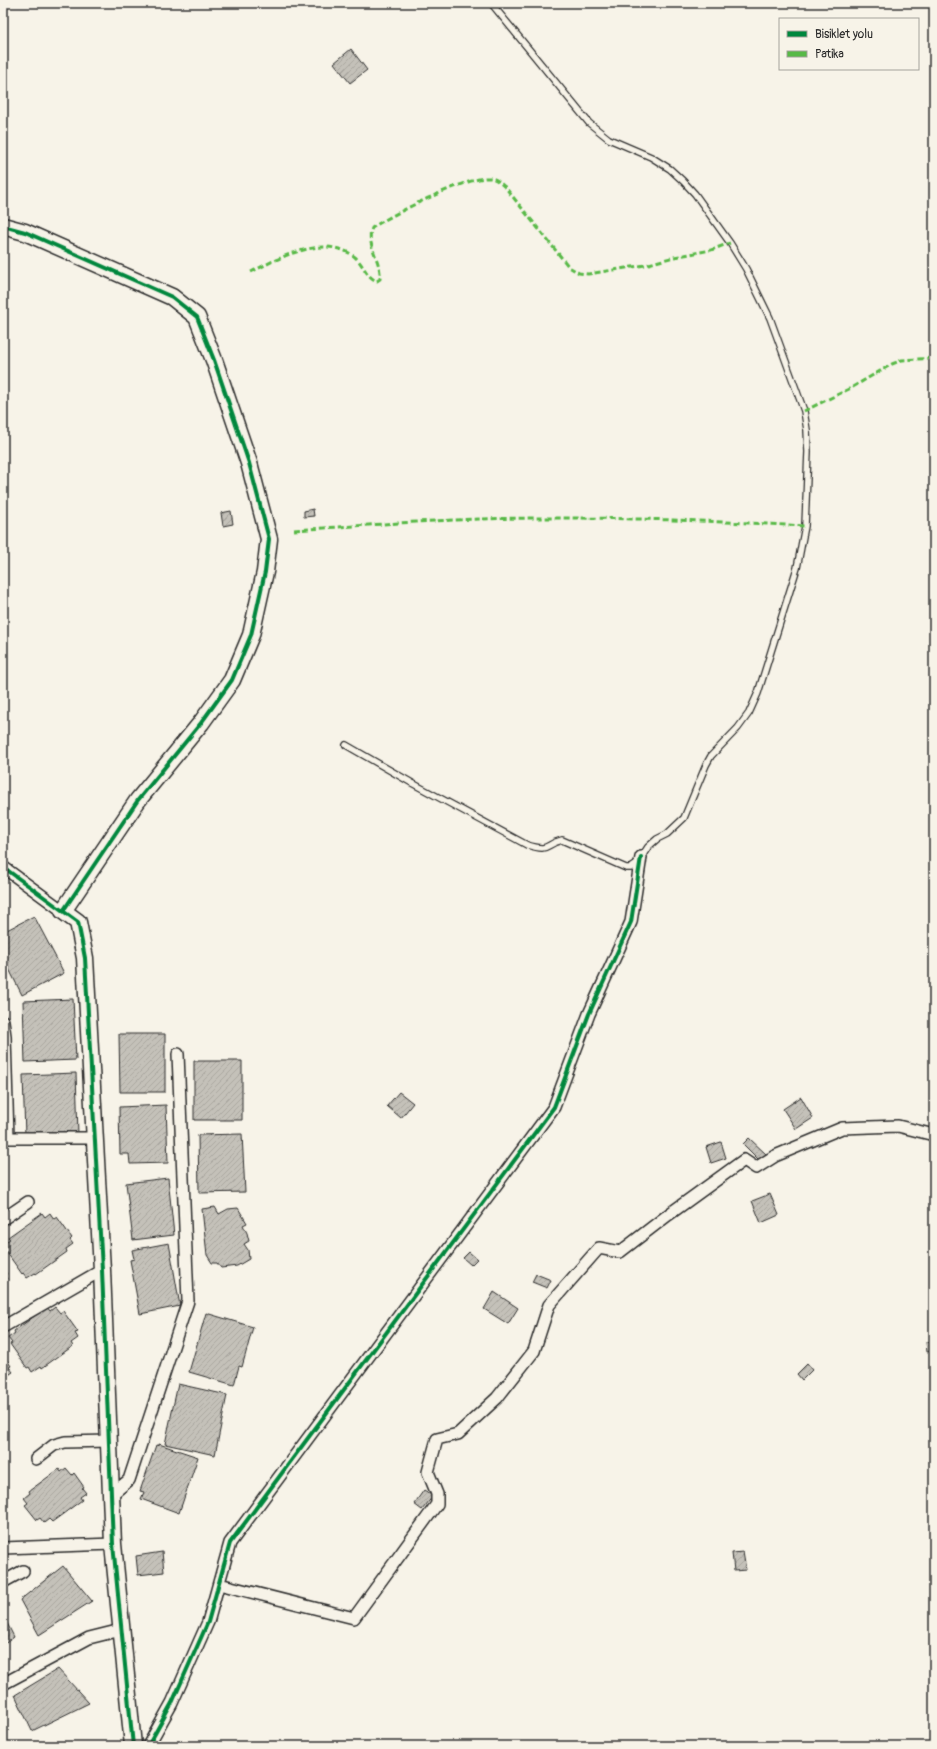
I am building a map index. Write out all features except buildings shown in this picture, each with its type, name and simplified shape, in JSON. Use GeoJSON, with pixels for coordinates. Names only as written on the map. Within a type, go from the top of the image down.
{"type":"FeatureCollection","features":[{"type":"Feature","properties":{"kind":"street"},"geometry":{"type":"LineString","coordinates":[[3,226],[25,232],[172,297],[197,317],[214,360],[249,463],[269,540],[266,572],[251,635],[232,680],[201,723],[138,800],[63,911]]}},
{"type":"Feature","properties":{"kind":"street"},"geometry":{"type":"LineString","coordinates":[[148,1746],[172,1703],[208,1622],[230,1543],[554,1107],[589,1014],[630,922],[641,857]]}},
{"type":"Feature","properties":{"kind":"street"},"geometry":{"type":"LineString","coordinates":[[3,867],[78,922],[85,958],[102,1270],[113,1544],[133,1746]]}},
{"type":"Feature","properties":{"kind":"street"},"geometry":{"type":"LineString","coordinates":[[3,1021],[5,1036],[6,1138],[95,1138]]}},
{"type":"Feature","properties":{"kind":"street"},"geometry":{"type":"LineString","coordinates":[[111,1495],[129,1480],[188,1301],[178,1054]]}},
{"type":"Feature","properties":{"kind":"street"},"geometry":{"type":"LineString","coordinates":[[219,1584],[354,1618],[437,1504],[437,1494],[428,1472],[437,1440],[458,1434],[497,1398],[534,1351],[549,1305],[599,1248],[620,1252],[744,1160],[756,1168],[775,1156],[842,1128],[898,1126],[934,1135]]}},
{"type":"Feature","properties":{"kind":"street"},"geometry":{"type":"LineString","coordinates":[[3,1220],[28,1202]]}},
{"type":"Feature","properties":{"kind":"street"},"geometry":{"type":"LineString","coordinates":[[3,1326],[102,1270]]}},
{"type":"Feature","properties":{"kind":"street"},"geometry":{"type":"LineString","coordinates":[[36,1459],[54,1445],[65,1442],[109,1441]]}},
{"type":"Feature","properties":{"kind":"street"},"geometry":{"type":"LineString","coordinates":[[3,1548],[113,1544]]}},
{"type":"Feature","properties":{"kind":"street"},"geometry":{"type":"LineString","coordinates":[[3,1582],[23,1571]]}},
{"type":"Feature","properties":{"kind":"street"},"geometry":{"type":"LineString","coordinates":[[3,1684],[89,1638],[122,1630]]}},
{"type":"Feature","properties":{"kind":"lane"},"geometry":{"type":"LineString","coordinates":[[346,745],[375,763],[528,846],[541,849],[549,848],[555,842],[562,840],[626,868],[631,868],[637,864],[648,847],[657,839],[667,834],[684,818],[711,756],[745,718],[758,693],[797,568],[805,526],[808,452],[804,412],[767,312],[746,268],[711,216],[683,180],[670,169],[651,157],[609,139],[589,123],[491,3]]}},
{"type":"Feature","properties":{"kind":"marked path"},"geometry":{"type":"LineString","coordinates":[[251,272],[275,260],[302,250],[330,247],[343,250],[355,257],[370,277],[377,281],[380,279],[380,272],[372,246],[370,234],[372,228],[395,214],[430,197],[465,183],[489,178],[496,180],[505,187],[569,267],[579,273],[588,274],[645,265],[674,257],[711,250],[730,243]]}},
{"type":"Feature","properties":{"kind":"marked path"},"geometry":{"type":"LineString","coordinates":[[804,411],[851,388],[892,364],[902,360],[934,358]]}},
{"type":"Feature","properties":{"kind":"marked path"},"geometry":{"type":"LineString","coordinates":[[294,530],[434,521],[522,518],[643,519],[805,526]]}},
{"type":"Feature","properties":{"kind":"cycle path"},"geometry":{"type":"LineString","coordinates":[[3,226],[25,232],[172,297],[197,317],[214,360],[249,463],[269,539],[265,572],[251,635],[232,680],[201,723],[138,800],[63,911]]}},
{"type":"Feature","properties":{"kind":"cycle path"},"geometry":{"type":"LineString","coordinates":[[148,1746],[172,1703],[208,1622],[230,1543],[554,1107],[589,1014],[631,922],[641,857]]}},
{"type":"Feature","properties":{"kind":"cycle path"},"geometry":{"type":"LineString","coordinates":[[3,867],[78,922],[85,958],[102,1270],[113,1544],[133,1746]]}}]}
